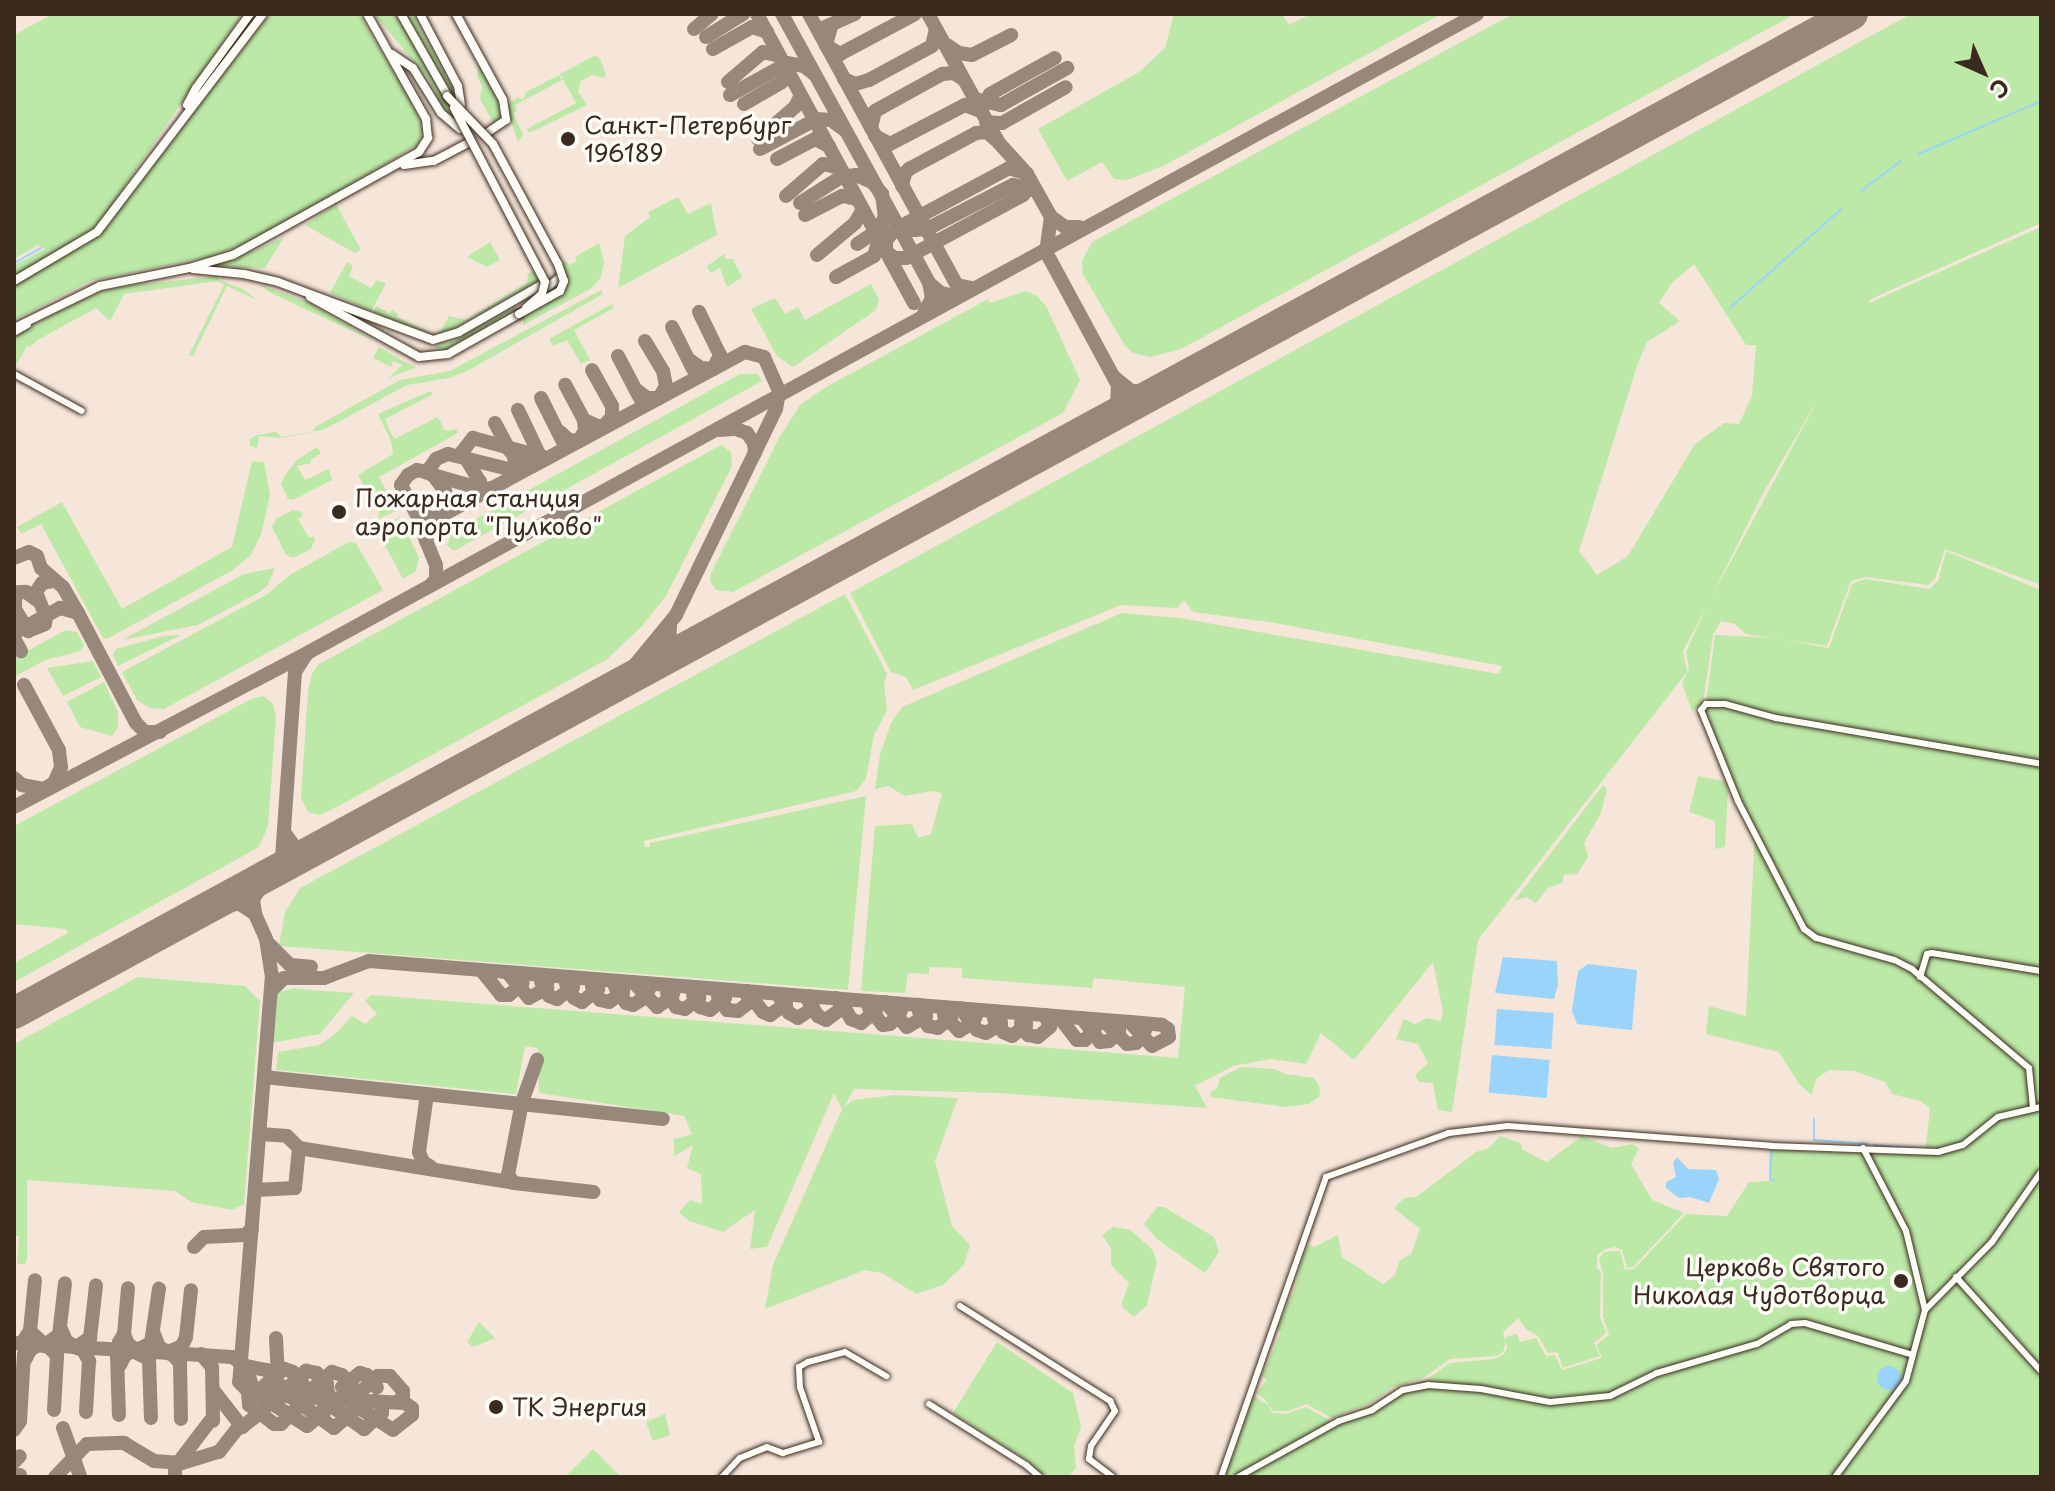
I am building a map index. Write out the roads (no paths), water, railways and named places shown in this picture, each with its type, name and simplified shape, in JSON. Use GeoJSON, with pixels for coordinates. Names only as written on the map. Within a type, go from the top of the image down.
{"type":"FeatureCollection","features":[{"type":"Feature","properties":{"kind":"street"},"geometry":{"type":"LineString","coordinates":[[179,121],[196,88],[250,14]]}},
{"type":"Feature","properties":{"kind":"street"},"geometry":{"type":"LineString","coordinates":[[14,281],[97,232],[263,14]]}},
{"type":"Feature","properties":{"kind":"street"},"geometry":{"type":"LineString","coordinates":[[14,331],[48,310],[100,286],[189,268],[246,249],[423,148],[429,131],[367,14]]}},
{"type":"Feature","properties":{"kind":"street"},"geometry":{"type":"LineString","coordinates":[[420,14],[458,86],[458,107]]}},
{"type":"Feature","properties":{"kind":"street"},"geometry":{"type":"LineString","coordinates":[[392,168],[427,163],[472,135],[506,120],[503,100],[456,14]]}},
{"type":"Feature","properties":{"kind":"street"},"geometry":{"type":"LineString","coordinates":[[329,304],[413,356],[448,354],[560,291],[564,281],[558,264],[493,144],[447,96],[402,16]]}},
{"type":"Feature","properties":{"kind":"street"},"geometry":{"type":"LineString","coordinates":[[390,53],[406,64],[427,87],[446,120],[472,135]]}},
{"type":"Feature","properties":{"kind":"street"},"geometry":{"type":"LineString","coordinates":[[447,96],[458,107],[545,282],[542,294],[519,314]]}},
{"type":"Feature","properties":{"kind":"street"},"geometry":{"type":"LineString","coordinates":[[189,268],[255,276],[397,329],[439,340],[559,278]]}},
{"type":"Feature","properties":{"kind":"street"},"geometry":{"type":"LineString","coordinates":[[16,378],[82,411]]}},
{"type":"Feature","properties":{"kind":"street"},"geometry":{"type":"LineString","coordinates":[[1221,1477],[1326,1177],[1449,1133],[1508,1126],[1771,1146],[1950,1150],[1998,1117],[2037,1108],[2029,1068],[1920,977],[1894,960],[1816,938],[1804,929],[1738,801],[1701,710],[1706,704],[1725,704],[1776,718],[2041,764]]}},
{"type":"Feature","properties":{"kind":"street"},"geometry":{"type":"LineString","coordinates":[[1920,977],[1927,954],[1932,953],[2041,971]]}},
{"type":"Feature","properties":{"kind":"street"},"geometry":{"type":"LineString","coordinates":[[1863,1148],[1906,1231],[1925,1310]]}},
{"type":"Feature","properties":{"kind":"street"},"geometry":{"type":"LineString","coordinates":[[1835,1477],[1906,1381],[1910,1354],[1925,1310],[1992,1242],[2041,1172]]}},
{"type":"Feature","properties":{"kind":"street"},"geometry":{"type":"LineString","coordinates":[[1956,1277],[2041,1371]]}},
{"type":"Feature","properties":{"kind":"street"},"geometry":{"type":"LineString","coordinates":[[960,1306],[1113,1405],[1115,1411],[1091,1446],[1091,1463],[1113,1477]]}},
{"type":"Feature","properties":{"kind":"street"},"geometry":{"type":"LineString","coordinates":[[1238,1477],[1339,1421],[1372,1410],[1403,1390],[1428,1385],[1481,1389],[1550,1402],[1610,1396],[1657,1373],[1757,1344],[1791,1324],[1805,1323],[1910,1354]]}},
{"type":"Feature","properties":{"kind":"street"},"geometry":{"type":"LineString","coordinates":[[722,1477],[740,1458],[767,1447],[783,1453],[819,1442],[800,1387],[799,1367],[845,1352],[886,1376]]}},
{"type":"Feature","properties":{"kind":"street"},"geometry":{"type":"LineString","coordinates":[[929,1404],[1040,1477]]}},
{"type":"Feature","properties":{"kind":"water"},"geometry":{"type":"Polygon","coordinates":[[[1503,957],[1557,961],[1558,985],[1554,999],[1495,993],[1503,957]]]}},
{"type":"Feature","properties":{"kind":"water"},"geometry":{"type":"Polygon","coordinates":[[[1588,964],[1637,970],[1632,1030],[1577,1024],[1572,1011],[1578,971],[1588,964]]]}},
{"type":"Feature","properties":{"kind":"water"},"geometry":{"type":"Polygon","coordinates":[[[1497,1009],[1554,1013],[1551,1049],[1494,1045],[1497,1009]]]}},
{"type":"Feature","properties":{"kind":"water"},"geometry":{"type":"Polygon","coordinates":[[[1492,1055],[1550,1060],[1546,1098],[1489,1093],[1492,1055]]]}},
{"type":"Feature","properties":{"kind":"water"},"geometry":{"type":"Polygon","coordinates":[[[1677,1157],[1688,1169],[1716,1170],[1719,1179],[1709,1203],[1690,1197],[1679,1198],[1666,1188],[1666,1182],[1676,1177],[1673,1163],[1677,1157]]]}},
{"type":"Feature","properties":{"kind":"water"},"geometry":{"type":"Polygon","coordinates":[[[1889,1366],[1898,1369],[1901,1378],[1898,1387],[1889,1390],[1880,1387],[1877,1378],[1880,1369],[1889,1366]]]}},
{"type":"Feature","properties":{"kind":"waterway"},"geometry":{"type":"LineString","coordinates":[[1919,154],[2041,101]]}},
{"type":"Feature","properties":{"kind":"waterway"},"geometry":{"type":"LineString","coordinates":[[1861,191],[1901,161]]}},
{"type":"Feature","properties":{"kind":"waterway"},"geometry":{"type":"LineString","coordinates":[[1730,308],[1841,209]]}},
{"type":"Feature","properties":{"kind":"waterway"},"geometry":{"type":"LineString","coordinates":[[14,263],[41,248]]}},
{"type":"Feature","properties":{"kind":"waterway"},"geometry":{"type":"LineString","coordinates":[[1814,1119],[1814,1140],[1868,1144]]}},
{"type":"Feature","properties":{"kind":"waterway"},"geometry":{"type":"LineString","coordinates":[[1874,1145],[1906,1148]]}},
{"type":"Feature","properties":{"kind":"waterway"},"geometry":{"type":"LineString","coordinates":[[1772,1148],[1770,1179],[1774,1180]]}},
{"type":"Feature","properties":{"kind":"place","name":"Санкт-Петербург 196189"},"geometry":{"type":"Point","coordinates":[568,139]}},
{"type":"Feature","properties":{"kind":"place","name":"Пожарная станция аэропорта \"Пулково\""},"geometry":{"type":"Point","coordinates":[339,512]}},
{"type":"Feature","properties":{"kind":"place","name":"Церковь Святого Николая Чудотворца"},"geometry":{"type":"Point","coordinates":[1901,1281]}},
{"type":"Feature","properties":{"kind":"place","name":"ТК Энергия"},"geometry":{"type":"Point","coordinates":[496,1407]}}]}
